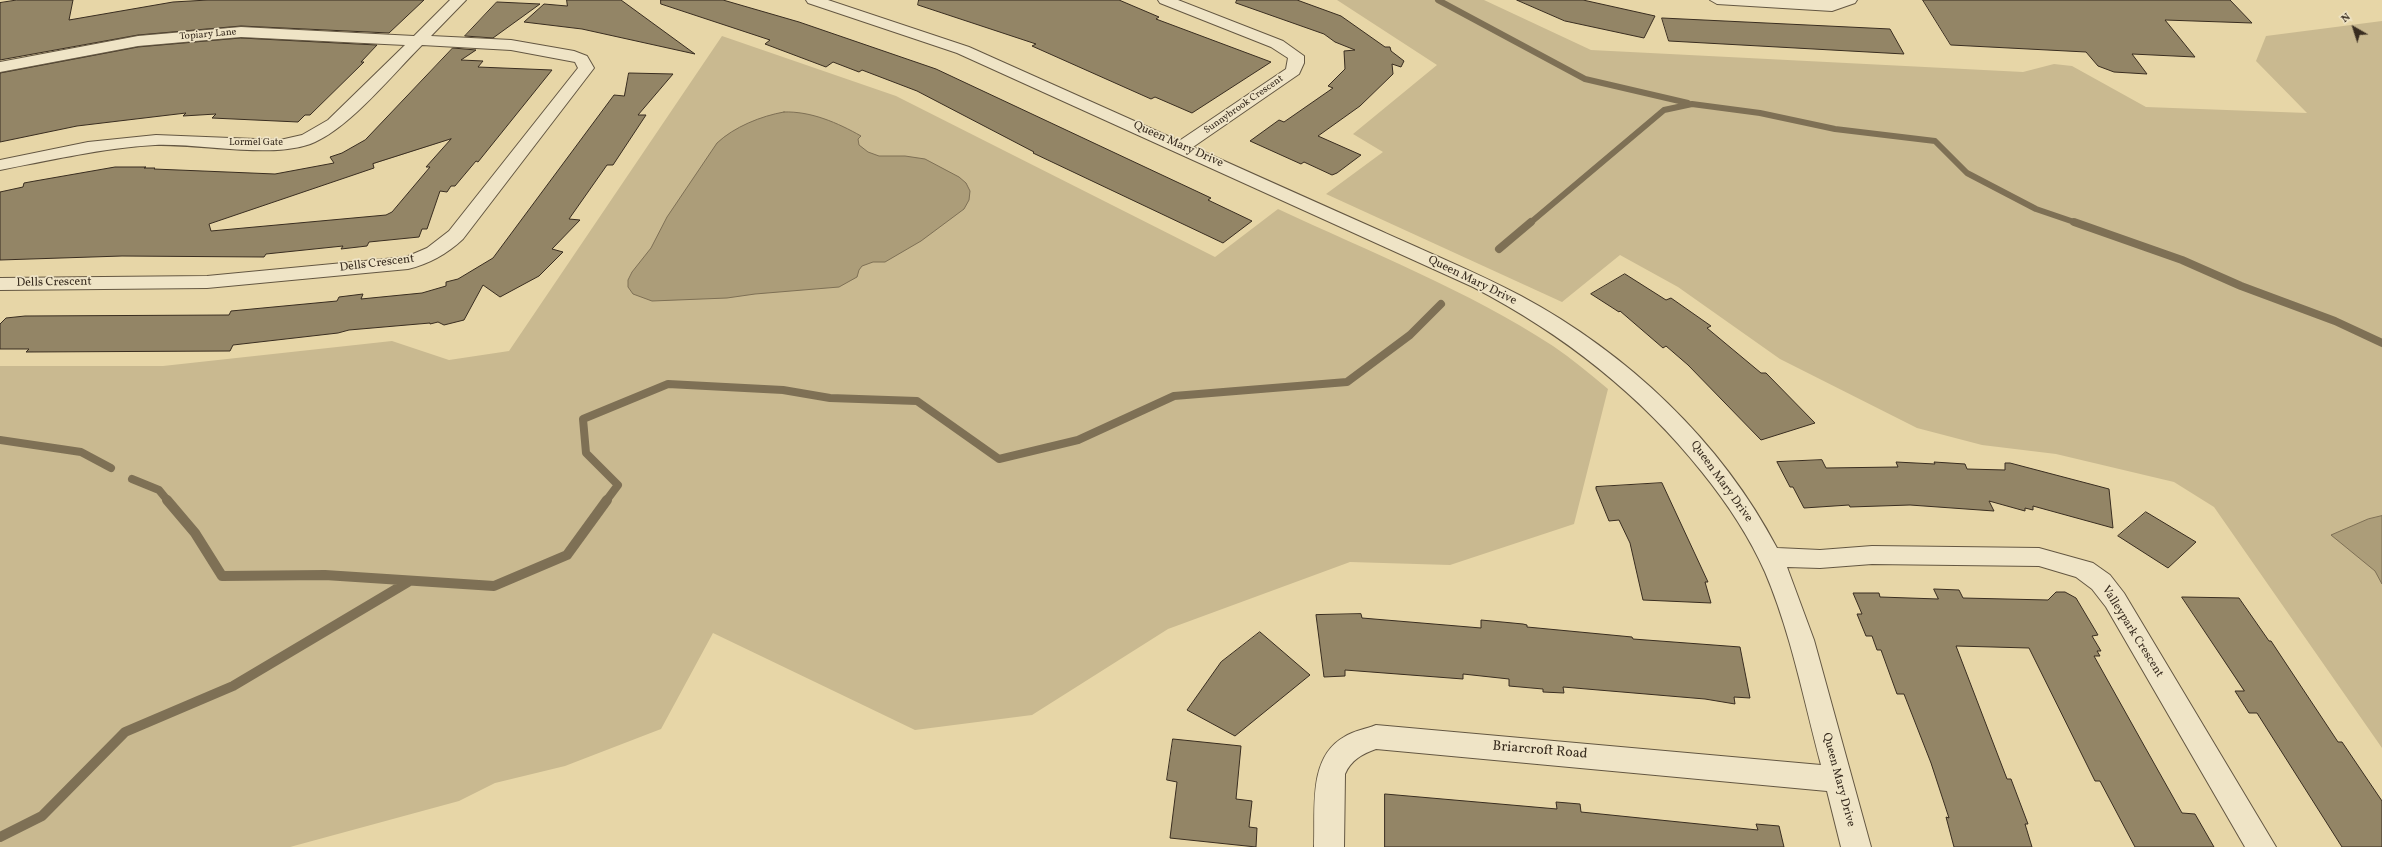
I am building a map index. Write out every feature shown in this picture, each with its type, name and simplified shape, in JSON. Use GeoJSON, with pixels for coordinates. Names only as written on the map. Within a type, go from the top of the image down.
{"type":"FeatureCollection","features":[{"type":"Feature","properties":{"kind":"street","name":"Lormel Gate"},"geometry":{"type":"LineString","coordinates":[[0,164],[88,147],[156,140],[280,145],[308,139],[334,124],[459,0]]}},
{"type":"Feature","properties":{"kind":"street","name":"Queen Mary Drive"},"geometry":{"type":"LineString","coordinates":[[813,0],[963,50],[1182,147],[1486,286],[1534,311],[1592,350],[1648,395],[1688,437],[1732,495],[1754,528],[1770,557],[1800,638],[1856,847]]}},
{"type":"Feature","properties":{"kind":"street","name":"Sunnybrook Crescent"},"geometry":{"type":"LineString","coordinates":[[1165,0],[1277,44],[1296,56],[1296,63],[1293,71],[1182,147]]}},
{"type":"Feature","properties":{"kind":"street"},"geometry":{"type":"LineString","coordinates":[[1717,0],[1832,6],[1850,0]]}},
{"type":"Feature","properties":{"kind":"street","name":"Topiary Lane"},"geometry":{"type":"LineString","coordinates":[[0,67],[138,41],[241,32],[418,40]]}},
{"type":"Feature","properties":{"kind":"street","name":"Dells Crescent"},"geometry":{"type":"LineString","coordinates":[[0,284],[220,281],[408,263],[424,258],[442,248],[456,235],[586,68],[581,59],[559,52],[511,45],[418,40]]}},
{"type":"Feature","properties":{"kind":"street","name":"Valleypark Crescent"},"geometry":{"type":"LineString","coordinates":[[1770,557],[1820,559],[1872,555],[2039,556],[2084,570],[2101,582],[2115,600],[2261,847]]}},
{"type":"Feature","properties":{"kind":"street","name":"Briarcroft Road"},"geometry":{"type":"LineString","coordinates":[[1329,847],[1331,774],[1339,757],[1354,745],[1376,737],[1838,779]]}},
{"type":"Feature","properties":{"kind":"shaded area"},"geometry":{"type":"Polygon","coordinates":[[[1337,0],[1484,0],[1591,50],[2023,72],[2054,64],[2072,66],[2146,107],[2307,113],[2256,61],[2266,36],[2382,21],[2382,748],[2214,507],[2174,482],[2056,454],[1982,445],[1917,428],[1780,359],[1678,287],[1620,255],[1562,302],[1326,194],[1383,152],[1353,134],[1437,65],[1337,0]]]}},
{"type":"Feature","properties":{"kind":"shaded area"},"geometry":{"type":"Polygon","coordinates":[[[722,36],[896,96],[1215,257],[1278,209],[1418,273],[1487,307],[1553,346],[1608,389],[1574,524],[1450,565],[1350,562],[1168,629],[1032,715],[915,730],[713,633],[661,729],[565,766],[495,783],[459,801],[290,847],[0,847],[0,366],[163,366],[392,341],[449,360],[509,351],[722,36]]]}},
{"type":"Feature","properties":{"kind":"shaded area"},"geometry":{"type":"Polygon","coordinates":[[[784,112],[794,112],[814,116],[843,127],[861,136],[858,139],[859,145],[868,152],[879,156],[905,156],[925,159],[959,177],[966,183],[970,191],[969,200],[964,209],[921,241],[885,262],[873,262],[862,266],[857,277],[839,287],[755,294],[727,298],[652,301],[633,294],[628,287],[628,280],[632,272],[651,248],[667,217],[717,143],[731,132],[748,123],[766,116],[784,112]]]}},
{"type":"Feature","properties":{"kind":"shaded area"},"geometry":{"type":"Polygon","coordinates":[[[2382,516],[2382,584],[2375,571],[2331,535],[2368,519],[2382,516]]]}},
{"type":"Feature","properties":{"kind":"building"},"geometry":{"type":"Polygon","coordinates":[[[17,0],[73,0],[69,20],[173,2],[208,0],[424,0],[389,33],[241,26],[138,35],[0,60],[0,3],[17,0]]]}},
{"type":"Feature","properties":{"kind":"building"},"geometry":{"type":"Polygon","coordinates":[[[567,0],[621,0],[695,54],[582,29],[524,22],[544,4],[567,6],[567,0]]]}},
{"type":"Feature","properties":{"kind":"building"},"geometry":{"type":"Polygon","coordinates":[[[661,0],[723,0],[799,22],[936,69],[1211,198],[1208,200],[1252,221],[1223,243],[1033,153],[1034,152],[917,91],[862,70],[859,72],[833,62],[826,67],[765,44],[770,40],[661,4],[661,0]]]}},
{"type":"Feature","properties":{"kind":"building"},"geometry":{"type":"Polygon","coordinates":[[[919,0],[1119,0],[1159,17],[1156,19],[1271,62],[1192,113],[1155,97],[1151,99],[1032,46],[1036,44],[918,5],[919,0]]]}},
{"type":"Feature","properties":{"kind":"building"},"geometry":{"type":"Polygon","coordinates":[[[1237,0],[1297,0],[1341,16],[1385,47],[1390,47],[1391,51],[1404,61],[1401,67],[1392,64],[1393,74],[1360,106],[1318,136],[1361,155],[1337,173],[1332,175],[1304,162],[1301,164],[1250,141],[1279,120],[1284,122],[1333,88],[1328,86],[1345,69],[1344,51],[1355,50],[1335,42],[1324,34],[1236,3],[1237,0]]]}},
{"type":"Feature","properties":{"kind":"building"},"geometry":{"type":"Polygon","coordinates":[[[1517,0],[1583,0],[1655,16],[1644,38],[1565,21],[1517,0]]]}},
{"type":"Feature","properties":{"kind":"building"},"geometry":{"type":"Polygon","coordinates":[[[1923,0],[2230,0],[2252,23],[2165,20],[2195,57],[2132,54],[2147,74],[2114,72],[2098,66],[2086,52],[1951,45],[1923,0]]]}},
{"type":"Feature","properties":{"kind":"building"},"geometry":{"type":"Polygon","coordinates":[[[497,2],[540,4],[493,38],[465,36],[497,2]]]}},
{"type":"Feature","properties":{"kind":"building"},"geometry":{"type":"Polygon","coordinates":[[[1662,18],[1890,29],[1904,54],[1669,41],[1662,18]]]}},
{"type":"Feature","properties":{"kind":"building"},"geometry":{"type":"Polygon","coordinates":[[[241,38],[377,45],[361,62],[364,62],[310,115],[305,115],[298,122],[212,118],[216,114],[183,116],[186,113],[77,126],[0,142],[0,73],[138,47],[241,38]]]}},
{"type":"Feature","properties":{"kind":"building"},"geometry":{"type":"Polygon","coordinates":[[[453,48],[476,50],[461,60],[483,61],[478,67],[552,70],[478,162],[476,161],[455,186],[451,186],[447,192],[440,191],[427,229],[422,229],[419,237],[369,242],[367,246],[341,249],[343,246],[266,254],[264,257],[122,256],[0,260],[0,192],[23,187],[24,183],[115,167],[146,167],[144,168],[275,174],[334,163],[330,157],[342,153],[365,140],[453,48]],[[451,139],[373,164],[374,168],[209,224],[211,231],[386,215],[392,212],[430,167],[426,167],[451,139]]]}},
{"type":"Feature","properties":{"kind":"building"},"geometry":{"type":"Polygon","coordinates":[[[629,73],[673,74],[638,115],[646,115],[613,165],[607,165],[569,219],[580,220],[552,249],[563,252],[539,276],[500,297],[483,285],[464,320],[444,325],[438,322],[430,324],[349,330],[338,333],[233,345],[230,351],[26,352],[29,349],[0,349],[0,324],[6,318],[25,316],[229,315],[231,311],[337,301],[339,297],[363,294],[361,299],[422,293],[446,286],[446,282],[458,279],[493,258],[614,95],[624,96],[629,73]]]}},
{"type":"Feature","properties":{"kind":"building"},"geometry":{"type":"Polygon","coordinates":[[[1625,274],[1666,300],[1671,298],[1711,326],[1707,328],[1761,373],[1766,373],[1815,423],[1761,440],[1688,365],[1666,346],[1663,348],[1620,311],[1619,312],[1591,294],[1625,274]]]}},
{"type":"Feature","properties":{"kind":"building"},"geometry":{"type":"Polygon","coordinates":[[[1822,460],[1826,468],[1898,467],[1896,462],[1935,464],[1934,462],[1965,464],[1967,469],[2005,470],[2005,463],[2010,463],[2109,489],[2113,528],[2033,506],[2033,510],[2025,508],[2025,511],[1989,501],[1994,511],[1910,505],[1850,507],[1849,505],[1804,508],[1793,487],[1790,487],[1777,462],[1822,460]]]}},
{"type":"Feature","properties":{"kind":"building"},"geometry":{"type":"Polygon","coordinates":[[[1662,483],[1708,582],[1705,582],[1711,603],[1643,600],[1630,543],[1619,520],[1609,521],[1596,489],[1596,487],[1662,483]]]}},
{"type":"Feature","properties":{"kind":"building"},"geometry":{"type":"Polygon","coordinates":[[[2146,512],[2196,542],[2168,568],[2118,536],[2146,512]]]}},
{"type":"Feature","properties":{"kind":"building"},"geometry":{"type":"Polygon","coordinates":[[[1934,589],[1959,590],[1963,598],[2048,600],[2056,592],[2065,592],[2076,598],[2098,635],[2092,636],[2101,651],[2097,651],[2100,656],[2094,656],[2182,813],[2195,814],[2214,847],[2135,847],[2100,781],[2095,781],[2029,648],[1956,646],[2007,779],[2011,779],[2028,824],[2025,824],[2032,847],[1954,847],[1946,817],[1949,818],[1931,763],[1904,694],[1897,694],[1881,650],[1877,650],[1872,636],[1866,636],[1857,614],[1862,614],[1853,593],[1879,593],[1880,597],[1938,599],[1934,589]]]}},
{"type":"Feature","properties":{"kind":"building"},"geometry":{"type":"Polygon","coordinates":[[[2182,597],[2239,598],[2269,641],[2271,641],[2338,742],[2342,742],[2382,801],[2382,847],[2342,847],[2257,713],[2249,713],[2235,691],[2244,691],[2182,597]]]}},
{"type":"Feature","properties":{"kind":"building"},"geometry":{"type":"Polygon","coordinates":[[[1361,614],[1362,618],[1481,628],[1481,620],[1523,624],[1527,625],[1527,627],[1632,637],[1633,639],[1740,647],[1750,698],[1734,697],[1735,704],[1705,699],[1563,687],[1564,693],[1543,692],[1543,689],[1509,686],[1509,679],[1463,674],[1463,679],[1345,670],[1345,676],[1324,677],[1316,615],[1361,614]]]}},
{"type":"Feature","properties":{"kind":"building"},"geometry":{"type":"Polygon","coordinates":[[[1260,632],[1310,675],[1235,736],[1187,710],[1221,662],[1260,632]]]}},
{"type":"Feature","properties":{"kind":"building"},"geometry":{"type":"Polygon","coordinates":[[[1173,739],[1241,746],[1236,799],[1252,801],[1249,827],[1257,828],[1256,847],[1170,838],[1177,782],[1167,780],[1173,739]]]}},
{"type":"Feature","properties":{"kind":"building"},"geometry":{"type":"Polygon","coordinates":[[[1385,794],[1557,809],[1556,802],[1580,804],[1581,812],[1758,830],[1756,824],[1779,826],[1784,847],[1385,847],[1385,794]]]}},
{"type":"Feature","properties":{"kind":"waterway"},"geometry":{"type":"LineString","coordinates":[[1438,0],[1585,79],[1688,103]]}},
{"type":"Feature","properties":{"kind":"waterway"},"geometry":{"type":"LineString","coordinates":[[1530,223],[1664,110],[1692,104],[1760,113],[1835,129],[1935,141],[1967,173],[2036,209],[2077,223]]}},
{"type":"Feature","properties":{"kind":"waterway"},"geometry":{"type":"LineString","coordinates":[[1499,249],[1531,222]]}},
{"type":"Feature","properties":{"kind":"waterway"},"geometry":{"type":"LineString","coordinates":[[2074,222],[2182,260],[2241,286],[2335,321],[2382,343]]}},
{"type":"Feature","properties":{"kind":"waterway"},"geometry":{"type":"LineString","coordinates":[[606,501],[618,485],[586,453],[583,419],[668,384],[783,390],[830,398],[917,401],[999,459],[1078,440],[1174,396],[1347,382],[1410,335],[1441,304]]}},
{"type":"Feature","properties":{"kind":"waterway"},"geometry":{"type":"LineString","coordinates":[[0,440],[81,452],[111,468]]}},
{"type":"Feature","properties":{"kind":"waterway"},"geometry":{"type":"LineString","coordinates":[[132,479],[159,490],[168,501]]}},
{"type":"Feature","properties":{"kind":"waterway"},"geometry":{"type":"LineString","coordinates":[[167,500],[195,533],[222,576],[325,575],[494,586],[567,555],[607,500]]}},
{"type":"Feature","properties":{"kind":"waterway"},"geometry":{"type":"LineString","coordinates":[[0,837],[42,816],[125,732],[233,686],[408,582]]}}]}
